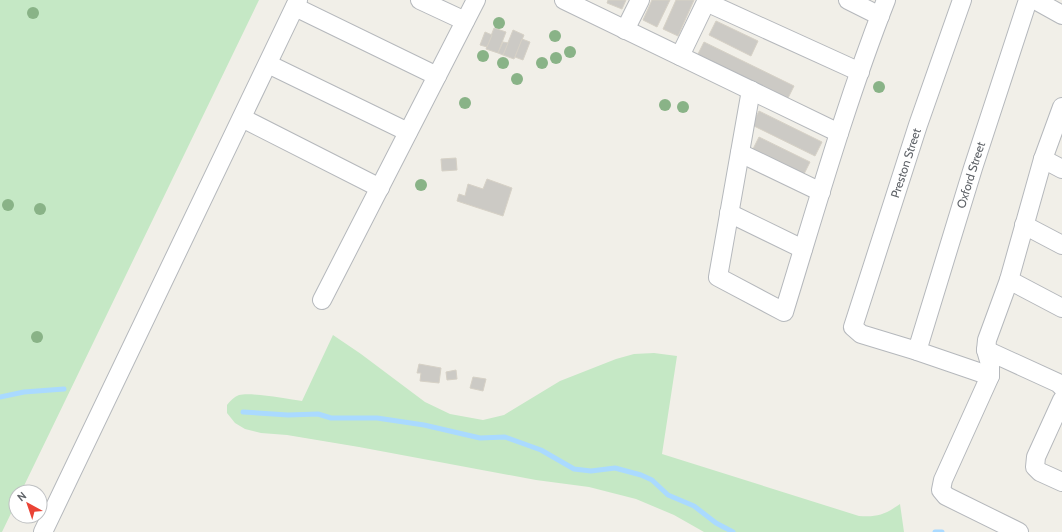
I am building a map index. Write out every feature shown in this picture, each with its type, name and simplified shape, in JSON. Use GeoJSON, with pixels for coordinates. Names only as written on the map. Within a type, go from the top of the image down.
{"type":"FeatureCollection","features":[{"type":"Feature","properties":{"kind":"street"},"geometry":{"type":"LineString","coordinates":[[420,0],[465,21]]}},
{"type":"Feature","properties":{"kind":"street"},"geometry":{"type":"LineString","coordinates":[[322,300],[476,0]]}},
{"type":"Feature","properties":{"kind":"street"},"geometry":{"type":"LineString","coordinates":[[625,30],[640,0]]}},
{"type":"Feature","properties":{"kind":"street"},"geometry":{"type":"LineString","coordinates":[[751,90],[718,277],[784,312],[839,133],[883,8],[848,0]]}},
{"type":"Feature","properties":{"kind":"street","name":"Preston Street"},"geometry":{"type":"LineString","coordinates":[[917,351],[861,334],[853,327],[913,140],[962,0]]}},
{"type":"Feature","properties":{"kind":"street","name":"Oxford Street"},"geometry":{"type":"LineString","coordinates":[[917,351],[973,168],[1028,0]]}},
{"type":"Feature","properties":{"kind":"street"},"geometry":{"type":"LineString","coordinates":[[1035,0],[1062,15]]}},
{"type":"Feature","properties":{"kind":"street"},"geometry":{"type":"LineString","coordinates":[[569,1],[625,30],[839,133]]}},
{"type":"Feature","properties":{"kind":"street"},"geometry":{"type":"LineString","coordinates":[[680,56],[706,1],[860,72]]}},
{"type":"Feature","properties":{"kind":"street"},"geometry":{"type":"LineString","coordinates":[[43,532],[297,4],[437,76]]}},
{"type":"Feature","properties":{"kind":"street"},"geometry":{"type":"LineString","coordinates":[[268,64],[408,132]]}},
{"type":"Feature","properties":{"kind":"street"},"geometry":{"type":"LineString","coordinates":[[1019,532],[946,496],[940,490],[943,480],[990,376],[990,364],[986,350],[987,340],[1009,280],[1043,159],[1062,107]]}},
{"type":"Feature","properties":{"kind":"street"},"geometry":{"type":"LineString","coordinates":[[242,118],[380,188]]}},
{"type":"Feature","properties":{"kind":"street"},"geometry":{"type":"LineString","coordinates":[[740,153],[821,192]]}},
{"type":"Feature","properties":{"kind":"street"},"geometry":{"type":"LineString","coordinates":[[1043,159],[1062,169]]}},
{"type":"Feature","properties":{"kind":"street"},"geometry":{"type":"LineString","coordinates":[[729,213],[803,249]]}},
{"type":"Feature","properties":{"kind":"street"},"geometry":{"type":"LineString","coordinates":[[1024,225],[1062,245]]}},
{"type":"Feature","properties":{"kind":"street"},"geometry":{"type":"LineString","coordinates":[[1009,280],[1062,308]]}},
{"type":"Feature","properties":{"kind":"street"},"geometry":{"type":"LineString","coordinates":[[986,350],[1058,383],[1062,387]]}},
{"type":"Feature","properties":{"kind":"street"},"geometry":{"type":"LineString","coordinates":[[917,351],[990,376]]}},
{"type":"Feature","properties":{"kind":"street"},"geometry":{"type":"LineString","coordinates":[[1062,400],[1036,457],[1035,467],[1040,472],[1062,482]]}},
{"type":"Feature","properties":{"kind":"green space"},"geometry":{"type":"Polygon","coordinates":[[[0,0],[259,0],[25,484],[8,484],[8,520],[2,532],[0,532],[0,0]]]}},
{"type":"Feature","properties":{"kind":"green space"},"geometry":{"type":"Polygon","coordinates":[[[333,335],[425,402],[450,414],[483,420],[504,415],[560,381],[616,359],[634,354],[654,353],[677,356],[662,454],[859,516],[881,514],[890,511],[900,504],[904,532],[704,532],[674,515],[636,499],[589,487],[536,480],[287,435],[261,433],[245,429],[235,423],[227,413],[227,405],[232,399],[239,395],[261,395],[302,401],[333,335]]]}},
{"type":"Feature","properties":{"kind":"building"},"geometry":{"type":"Polygon","coordinates":[[[608,0],[626,0],[622,9],[607,3],[608,0]]]}},
{"type":"Feature","properties":{"kind":"building"},"geometry":{"type":"Polygon","coordinates":[[[652,0],[670,0],[657,27],[643,20],[652,0]]]}},
{"type":"Feature","properties":{"kind":"building"},"geometry":{"type":"Polygon","coordinates":[[[676,0],[694,0],[678,36],[663,29],[676,0]]]}},
{"type":"Feature","properties":{"kind":"building"},"geometry":{"type":"Polygon","coordinates":[[[716,21],[758,41],[751,56],[709,35],[716,21]]]}},
{"type":"Feature","properties":{"kind":"building"},"geometry":{"type":"Polygon","coordinates":[[[494,28],[506,32],[498,53],[486,49],[494,28]]]}},
{"type":"Feature","properties":{"kind":"building"},"geometry":{"type":"Polygon","coordinates":[[[513,30],[524,35],[514,59],[503,55],[513,30]]]}},
{"type":"Feature","properties":{"kind":"building"},"geometry":{"type":"Polygon","coordinates":[[[485,32],[492,35],[487,47],[480,45],[485,32]]]}},
{"type":"Feature","properties":{"kind":"building"},"geometry":{"type":"Polygon","coordinates":[[[522,39],[530,42],[523,60],[515,57],[522,39]]]}},
{"type":"Feature","properties":{"kind":"building"},"geometry":{"type":"Polygon","coordinates":[[[503,42],[508,43],[503,55],[498,53],[503,42]]]}},
{"type":"Feature","properties":{"kind":"building"},"geometry":{"type":"Polygon","coordinates":[[[704,42],[794,86],[787,100],[697,56],[704,42]]]}},
{"type":"Feature","properties":{"kind":"building"},"geometry":{"type":"Polygon","coordinates":[[[759,111],[822,142],[815,156],[752,125],[759,111]]]}},
{"type":"Feature","properties":{"kind":"building"},"geometry":{"type":"Polygon","coordinates":[[[759,137],[810,162],[803,176],[752,151],[759,137]]]}},
{"type":"Feature","properties":{"kind":"building"},"geometry":{"type":"Polygon","coordinates":[[[456,158],[457,170],[442,171],[441,159],[456,158]]]}},
{"type":"Feature","properties":{"kind":"building"},"geometry":{"type":"Polygon","coordinates":[[[487,179],[512,188],[503,216],[457,201],[459,194],[465,196],[468,184],[483,189],[487,179]]]}},
{"type":"Feature","properties":{"kind":"building"},"geometry":{"type":"Polygon","coordinates":[[[419,364],[441,368],[439,383],[420,381],[421,373],[417,373],[419,364]]]}},
{"type":"Feature","properties":{"kind":"building"},"geometry":{"type":"Polygon","coordinates":[[[456,370],[457,379],[447,380],[446,372],[456,370]]]}},
{"type":"Feature","properties":{"kind":"building"},"geometry":{"type":"Polygon","coordinates":[[[473,377],[486,379],[483,391],[470,388],[473,377]]]}},
{"type":"Feature","properties":{"kind":"waterway"},"geometry":{"type":"LineString","coordinates":[[0,397],[24,392],[64,389]]}},
{"type":"Feature","properties":{"kind":"waterway"},"geometry":{"type":"LineString","coordinates":[[243,412],[288,415],[318,414],[331,418],[377,418],[424,425],[480,438],[505,437],[541,450],[574,469],[591,471],[615,468],[641,475],[652,480],[668,495],[694,506],[716,523],[733,532]]}},
{"type":"Feature","properties":{"kind":"waterway"},"geometry":{"type":"LineString","coordinates":[[935,532],[942,532]]}}]}
